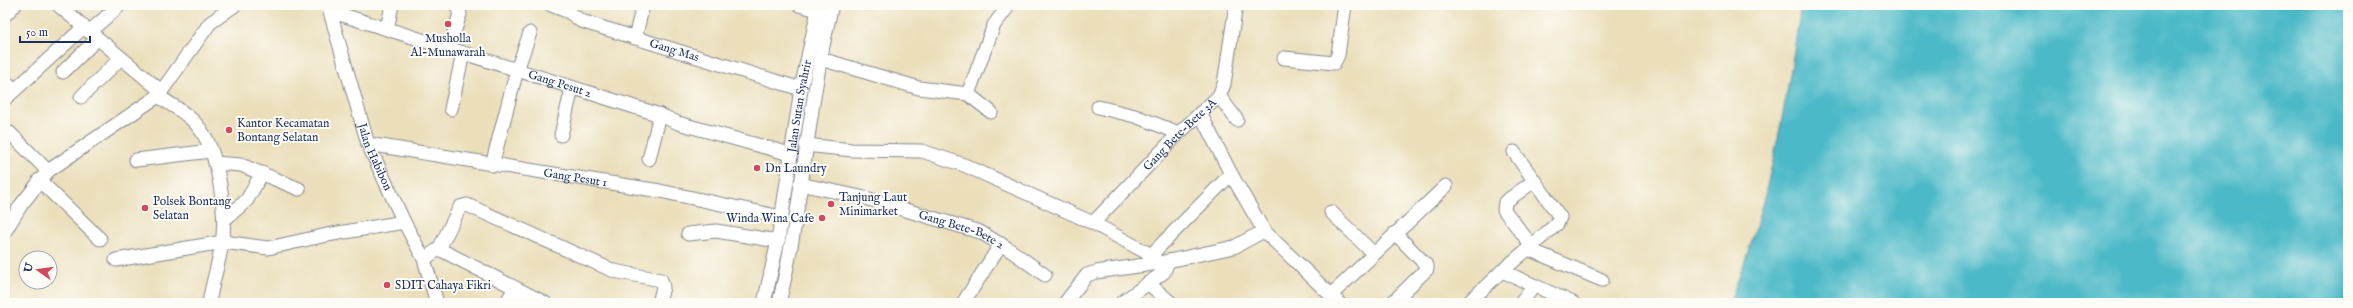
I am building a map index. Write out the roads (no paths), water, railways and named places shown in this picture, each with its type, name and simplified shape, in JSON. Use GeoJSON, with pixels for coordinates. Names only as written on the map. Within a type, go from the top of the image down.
{"type":"FeatureCollection","features":[{"type":"Feature","properties":{"kind":"street"},"geometry":{"type":"LineString","coordinates":[[5,15],[15,5]]}},
{"type":"Feature","properties":{"kind":"street"},"geometry":{"type":"LineString","coordinates":[[5,99],[90,33],[120,5]]}},
{"type":"Feature","properties":{"kind":"street"},"geometry":{"type":"LineString","coordinates":[[5,231],[13,216],[44,176],[160,93],[210,24],[235,5]]}},
{"type":"Feature","properties":{"kind":"street"},"geometry":{"type":"LineString","coordinates":[[387,29],[392,5]]}},
{"type":"Feature","properties":{"kind":"street"},"geometry":{"type":"LineString","coordinates":[[449,48],[460,14],[456,5]]}},
{"type":"Feature","properties":{"kind":"street","name":"Gang Mas"},"geometry":{"type":"LineString","coordinates":[[551,5],[569,12],[581,21],[801,89]]}},
{"type":"Feature","properties":{"kind":"street"},"geometry":{"type":"LineString","coordinates":[[635,38],[643,5]]}},
{"type":"Feature","properties":{"kind":"street"},"geometry":{"type":"LineString","coordinates":[[800,5],[818,7]]}},
{"type":"Feature","properties":{"kind":"street","name":"Jalan Sutan Syahrir"},"geometry":{"type":"LineString","coordinates":[[779,303],[787,272],[806,145],[832,5]]}},
{"type":"Feature","properties":{"kind":"street","name":"Gang Bete-Bete 3A"},"geometry":{"type":"LineString","coordinates":[[1093,223],[1179,133],[1219,96],[1224,84],[1236,5]]}},
{"type":"Feature","properties":{"kind":"street"},"geometry":{"type":"LineString","coordinates":[[1284,58],[1334,63],[1338,55],[1344,5]]}},
{"type":"Feature","properties":{"kind":"street"},"geometry":{"type":"LineString","coordinates":[[62,6],[90,33],[189,117],[204,135],[213,157],[224,220],[223,242],[209,303]]}},
{"type":"Feature","properties":{"kind":"street","name":"Jalan Sutan Syahrir"},"geometry":{"type":"LineString","coordinates":[[764,303],[778,241],[801,89],[818,7]]}},
{"type":"Feature","properties":{"kind":"street","name":"Gang Pesut 2"},"geometry":{"type":"LineString","coordinates":[[329,8],[387,29],[660,115],[678,123],[790,154]]}},
{"type":"Feature","properties":{"kind":"street","name":"Jalan Habibon"},"geometry":{"type":"LineString","coordinates":[[329,8],[368,144],[404,222],[424,259],[437,303]]}},
{"type":"Feature","properties":{"kind":"street"},"geometry":{"type":"LineString","coordinates":[[968,94],[994,25],[1006,9]]}},
{"type":"Feature","properties":{"kind":"street"},"geometry":{"type":"LineString","coordinates":[[62,72],[90,33]]}},
{"type":"Feature","properties":{"kind":"street"},"geometry":{"type":"LineString","coordinates":[[492,165],[517,70],[530,34]]}},
{"type":"Feature","properties":{"kind":"street"},"geometry":{"type":"LineString","coordinates":[[451,109],[463,53]]}},
{"type":"Feature","properties":{"kind":"street"},"geometry":{"type":"LineString","coordinates":[[81,97],[121,58]]}},
{"type":"Feature","properties":{"kind":"street"},"geometry":{"type":"LineString","coordinates":[[821,59],[919,88],[968,94],[991,112]]}},
{"type":"Feature","properties":{"kind":"street"},"geometry":{"type":"LineString","coordinates":[[5,81],[15,90]]}},
{"type":"Feature","properties":{"kind":"street"},"geometry":{"type":"LineString","coordinates":[[561,135],[572,88]]}},
{"type":"Feature","properties":{"kind":"street"},"geometry":{"type":"LineString","coordinates":[[1219,96],[1237,120]]}},
{"type":"Feature","properties":{"kind":"street"},"geometry":{"type":"LineString","coordinates":[[1098,107],[1136,116],[1179,133]]}},
{"type":"Feature","properties":{"kind":"street"},"geometry":{"type":"LineString","coordinates":[[1200,113],[1264,231],[1335,299],[1374,254],[1446,186]]}},
{"type":"Feature","properties":{"kind":"street"},"geometry":{"type":"LineString","coordinates":[[649,159],[660,115]]}},
{"type":"Feature","properties":{"kind":"street"},"geometry":{"type":"LineString","coordinates":[[5,133],[10,133],[44,176],[100,239]]}},
{"type":"Feature","properties":{"kind":"street","name":"Gang Pesut 1"},"geometry":{"type":"LineString","coordinates":[[368,144],[660,191],[781,218]]}},
{"type":"Feature","properties":{"kind":"street"},"geometry":{"type":"LineString","coordinates":[[806,145],[852,150],[922,151],[964,165],[1093,223],[1159,260],[1164,272],[1121,303]]}},
{"type":"Feature","properties":{"kind":"street"},"geometry":{"type":"LineString","coordinates":[[1468,303],[1502,271],[1557,224],[1560,217],[1514,152]]}},
{"type":"Feature","properties":{"kind":"street"},"geometry":{"type":"LineString","coordinates":[[136,160],[213,157],[262,173],[299,189]]}},
{"type":"Feature","properties":{"kind":"street"},"geometry":{"type":"LineString","coordinates":[[224,220],[247,200],[262,173]]}},
{"type":"Feature","properties":{"kind":"street"},"geometry":{"type":"LineString","coordinates":[[1159,260],[1232,174]]}},
{"type":"Feature","properties":{"kind":"street"},"geometry":{"type":"LineString","coordinates":[[1534,181],[1505,202],[1503,206],[1504,210],[1530,248],[1602,280]]}},
{"type":"Feature","properties":{"kind":"street","name":"Gang Bete-Bete 2"},"geometry":{"type":"LineString","coordinates":[[800,184],[865,198],[980,232],[1001,244],[1045,276]]}},
{"type":"Feature","properties":{"kind":"street"},"geometry":{"type":"LineString","coordinates":[[424,259],[439,249],[460,207],[466,205],[614,271],[661,280],[663,287],[659,303]]}},
{"type":"Feature","properties":{"kind":"street"},"geometry":{"type":"LineString","coordinates":[[1331,212],[1374,254]]}},
{"type":"Feature","properties":{"kind":"street"},"geometry":{"type":"LineString","coordinates":[[116,260],[223,242],[268,248],[327,234],[404,222]]}},
{"type":"Feature","properties":{"kind":"street"},"geometry":{"type":"LineString","coordinates":[[688,234],[716,231],[778,241]]}},
{"type":"Feature","properties":{"kind":"street"},"geometry":{"type":"LineString","coordinates":[[1065,303],[1087,275],[1159,260],[1234,247],[1264,231]]}},
{"type":"Feature","properties":{"kind":"street"},"geometry":{"type":"LineString","coordinates":[[1392,303],[1427,269],[1427,266],[1395,233]]}},
{"type":"Feature","properties":{"kind":"street"},"geometry":{"type":"LineString","coordinates":[[963,303],[1001,244]]}},
{"type":"Feature","properties":{"kind":"street"},"geometry":{"type":"LineString","coordinates":[[439,249],[545,303]]}},
{"type":"Feature","properties":{"kind":"street"},"geometry":{"type":"LineString","coordinates":[[1502,271],[1573,303]]}},
{"type":"Feature","properties":{"kind":"street"},"geometry":{"type":"LineString","coordinates":[[1148,283],[1171,303]]}},
{"type":"Feature","properties":{"kind":"street"},"geometry":{"type":"LineString","coordinates":[[1521,303],[1534,286]]}},
{"type":"Feature","properties":{"kind":"street"},"geometry":{"type":"LineString","coordinates":[[506,303],[515,288]]}},
{"type":"Feature","properties":{"kind":"water"},"geometry":{"type":"Polygon","coordinates":[[[1801,5],[2348,5],[2348,303],[1729,303],[1755,231],[1765,194],[1782,118],[1801,5]]]}},
{"type":"Feature","properties":{"kind":"place","name":"Musholla Al-Munawarah"},"geometry":{"type":"Point","coordinates":[448,24]}},
{"type":"Feature","properties":{"kind":"place","name":"Kantor Kecamatan Bontang Selatan"},"geometry":{"type":"Point","coordinates":[229,130]}},
{"type":"Feature","properties":{"kind":"place","name":"Dn Laundry"},"geometry":{"type":"Point","coordinates":[757,168]}},
{"type":"Feature","properties":{"kind":"place","name":"Tanjung Laut Minimarket"},"geometry":{"type":"Point","coordinates":[831,204]}},
{"type":"Feature","properties":{"kind":"place","name":"Polsek Bontang Selatan"},"geometry":{"type":"Point","coordinates":[145,208]}},
{"type":"Feature","properties":{"kind":"place","name":"Winda Wina Cafe"},"geometry":{"type":"Point","coordinates":[822,218]}},
{"type":"Feature","properties":{"kind":"place","name":"SDIT Cahaya Fikri"},"geometry":{"type":"Point","coordinates":[387,285]}}]}
